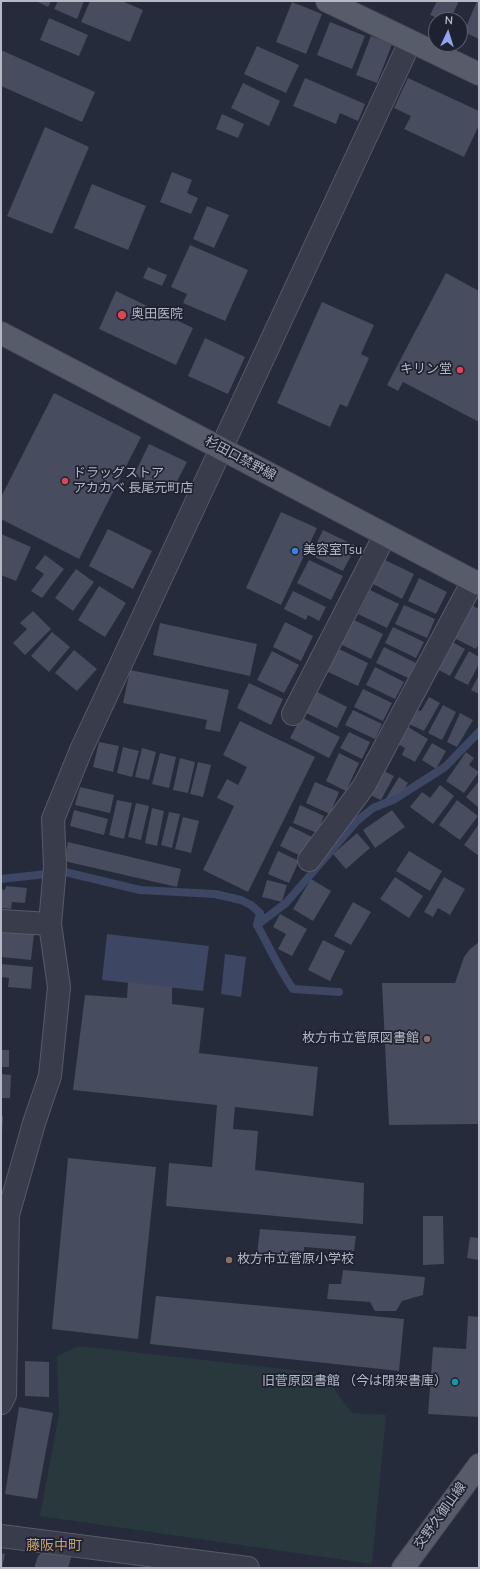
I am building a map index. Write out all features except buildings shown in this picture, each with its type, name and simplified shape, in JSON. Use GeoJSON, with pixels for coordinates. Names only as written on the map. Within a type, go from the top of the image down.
{"type":"FeatureCollection","features":[{"type":"Feature","properties":{"kind":"main road"},"geometry":{"type":"LineString","coordinates":[[327,1],[479,74]]}},
{"type":"Feature","properties":{"kind":"main road","name":"杉田口禁野線"},"geometry":{"type":"LineString","coordinates":[[1,333],[476,582]]}},
{"type":"Feature","properties":{"kind":"main road","name":"交野久御山線"},"geometry":{"type":"LineString","coordinates":[[403,1568],[479,1464]]}},
{"type":"Feature","properties":{"kind":"street"},"geometry":{"type":"LineString","coordinates":[[1,1403],[5,1395],[8,1215],[34,1123],[50,1076],[59,987],[50,924],[55,872],[53,819],[81,750],[410,42]]}},
{"type":"Feature","properties":{"kind":"street"},"geometry":{"type":"LineString","coordinates":[[293,714],[385,534]]}},
{"type":"Feature","properties":{"kind":"street"},"geometry":{"type":"LineString","coordinates":[[309,860],[364,786],[476,582]]}},
{"type":"Feature","properties":{"kind":"street"},"geometry":{"type":"LineString","coordinates":[[1,921],[50,924]]}},
{"type":"Feature","properties":{"kind":"street"},"geometry":{"type":"LineString","coordinates":[[1,1536],[248,1568]]}},
{"type":"Feature","properties":{"kind":"shaded area"},"geometry":{"type":"Polygon","coordinates":[[[79,1346],[337,1375],[335,1390],[352,1413],[386,1415],[372,1564],[40,1516],[59,1414],[57,1356],[79,1346]]]}},
{"type":"Feature","properties":{"kind":"water"},"geometry":{"type":"Polygon","coordinates":[[[107,934],[209,946],[203,991],[102,980],[107,934]]]}},
{"type":"Feature","properties":{"kind":"water"},"geometry":{"type":"Polygon","coordinates":[[[225,954],[246,957],[241,997],[221,994],[225,954]]]}},
{"type":"Feature","properties":{"kind":"waterway"},"geometry":{"type":"LineString","coordinates":[[257,925],[286,903],[357,821],[373,808],[393,800],[445,767],[479,732]]}},
{"type":"Feature","properties":{"kind":"waterway"},"geometry":{"type":"LineString","coordinates":[[1,879],[65,872],[140,890],[215,894],[241,900],[251,905],[260,913],[257,925],[293,989],[339,992]]}},
{"type":"Feature","properties":{"kind":"place","name":"奥田医院"},"geometry":{"type":"Point","coordinates":[122,315]}},
{"type":"Feature","properties":{"kind":"place","name":"キリン堂"},"geometry":{"type":"Point","coordinates":[460,370]}},
{"type":"Feature","properties":{"kind":"place","name":"ドラッグストア アカカベ 長尾元町店"},"geometry":{"type":"Point","coordinates":[65,481]}},
{"type":"Feature","properties":{"kind":"place","name":"美容室Tsu"},"geometry":{"type":"Point","coordinates":[295,551]}},
{"type":"Feature","properties":{"kind":"place","name":"枚方市立菅原図書館"},"geometry":{"type":"Point","coordinates":[427,1039]}},
{"type":"Feature","properties":{"kind":"place","name":"枚方市立菅原小学校"},"geometry":{"type":"Point","coordinates":[229,1260]}},
{"type":"Feature","properties":{"kind":"place","name":"旧菅原図書館 （今は閉架書庫）"},"geometry":{"type":"Point","coordinates":[455,1382]}},
{"type":"Feature","properties":{"kind":"district","name":"藤阪中町"},"geometry":{"type":"Point","coordinates":[54,1547]}}]}
